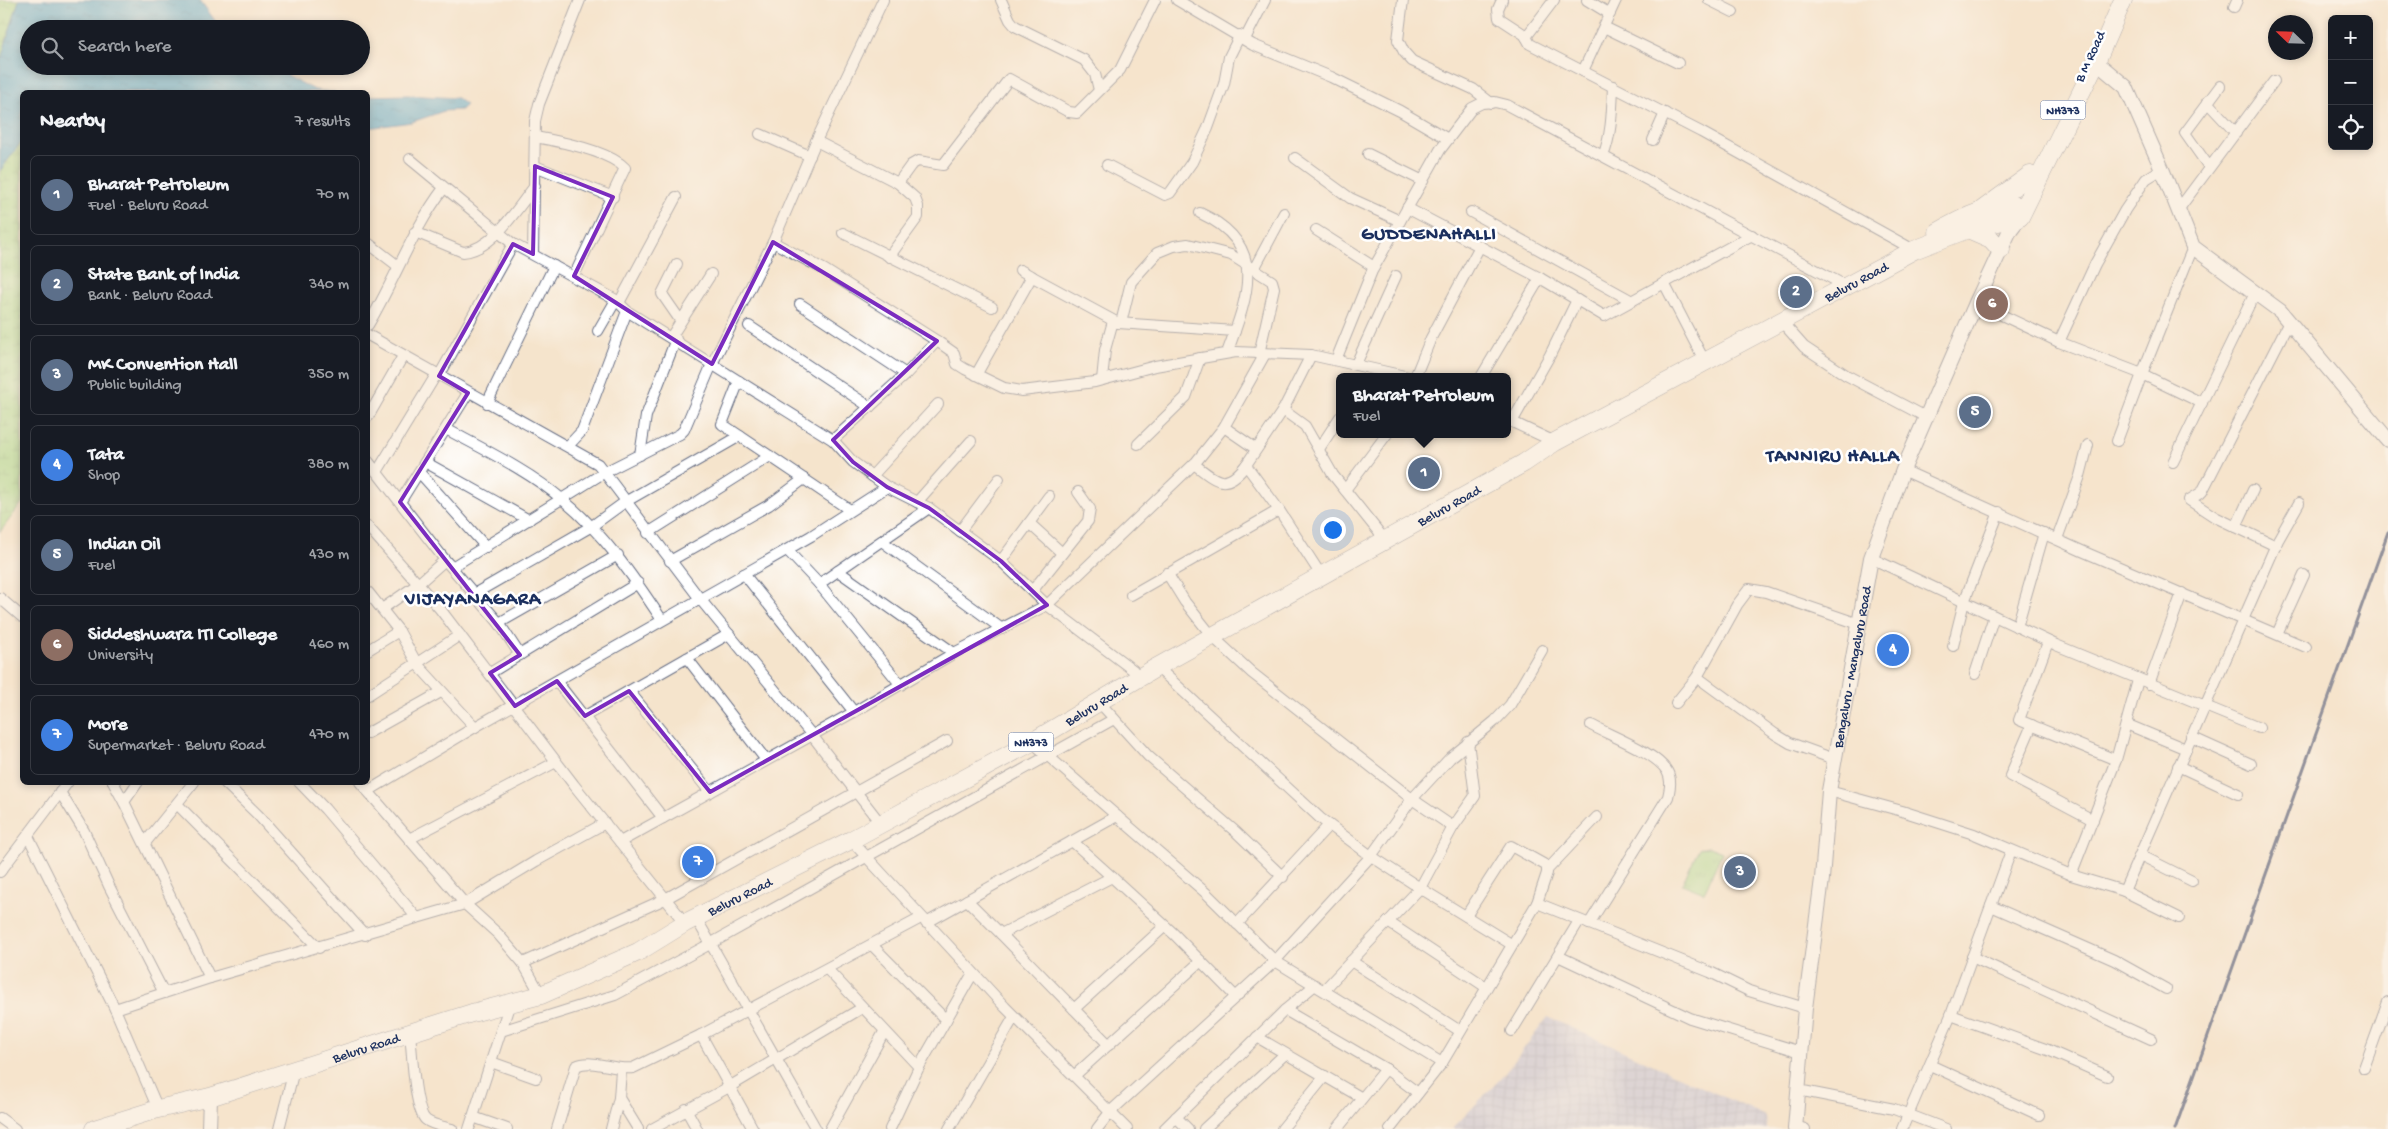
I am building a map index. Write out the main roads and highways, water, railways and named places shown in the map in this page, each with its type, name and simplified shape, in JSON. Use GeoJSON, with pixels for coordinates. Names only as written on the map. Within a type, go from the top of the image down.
{"type":"FeatureCollection","features":[{"type":"Feature","properties":{"kind":"highway","name":"B M Road"},"geometry":{"type":"LineString","coordinates":[[2016,215],[2030,175],[2044,150],[2115,0]]}},
{"type":"Feature","properties":{"kind":"highway","name":"Bengaluru - Mangaluru Road"},"geometry":{"type":"LineString","coordinates":[[2016,215],[2096,62],[2123,0]]}},
{"type":"Feature","properties":{"kind":"highway"},"geometry":{"type":"LineString","coordinates":[[1981,211],[2030,175]]}},
{"type":"Feature","properties":{"kind":"highway","name":"Beluru Road"},"geometry":{"type":"LineString","coordinates":[[1917,248],[1927,238],[1962,218],[1981,211],[2016,215]]}},
{"type":"Feature","properties":{"kind":"highway","name":"Beluru Road"},"geometry":{"type":"LineString","coordinates":[[94,1129],[158,1109],[210,1097],[410,1033],[541,995],[638,952],[690,921],[851,840],[1032,742],[1157,667],[1524,463],[1555,442],[1917,248],[1968,229],[2016,215]]}},
{"type":"Feature","properties":{"kind":"highway"},"geometry":{"type":"LineString","coordinates":[[1968,229],[1991,239],[2001,250]]}},
{"type":"Feature","properties":{"kind":"water"},"geometry":{"type":"Polygon","coordinates":[[[19,0],[200,0],[214,20],[20,20],[20,75],[286,75],[315,90],[20,90],[20,144],[0,171],[0,62],[19,0]]]}},
{"type":"Feature","properties":{"kind":"water"},"geometry":{"type":"Polygon","coordinates":[[[407,95],[457,98],[466,105],[461,110],[444,111],[412,122],[370,128],[370,96],[407,95]]]}},
{"type":"Feature","properties":{"kind":"railway"},"geometry":{"type":"LineString","coordinates":[[2175,1129],[2388,532]]}},
{"type":"Feature","properties":{"kind":"place","name":"State Bank of India"},"geometry":{"type":"Point","coordinates":[1796,292]}},
{"type":"Feature","properties":{"kind":"place","name":"Siddeshwara ITI College"},"geometry":{"type":"Point","coordinates":[1992,304]}},
{"type":"Feature","properties":{"kind":"place","name":"Indian Oil"},"geometry":{"type":"Point","coordinates":[1975,412]}},
{"type":"Feature","properties":{"kind":"place","name":"Bharat Petroleum"},"geometry":{"type":"Point","coordinates":[1424,473]}},
{"type":"Feature","properties":{"kind":"place","name":"Tata"},"geometry":{"type":"Point","coordinates":[1893,650]}},
{"type":"Feature","properties":{"kind":"place","name":"More"},"geometry":{"type":"Point","coordinates":[698,862]}},
{"type":"Feature","properties":{"kind":"place","name":"MK Convention Hall"},"geometry":{"type":"Point","coordinates":[1740,872]}},
{"type":"Feature","properties":{"kind":"district","name":"GUDDENAHALLI"},"geometry":{"type":"Point","coordinates":[1429,232]}},
{"type":"Feature","properties":{"kind":"district","name":"TANNIRU HALLA"},"geometry":{"type":"Point","coordinates":[1833,454]}},
{"type":"Feature","properties":{"kind":"district","name":"VIJAYANAGARA"},"geometry":{"type":"Point","coordinates":[473,597]}}]}
